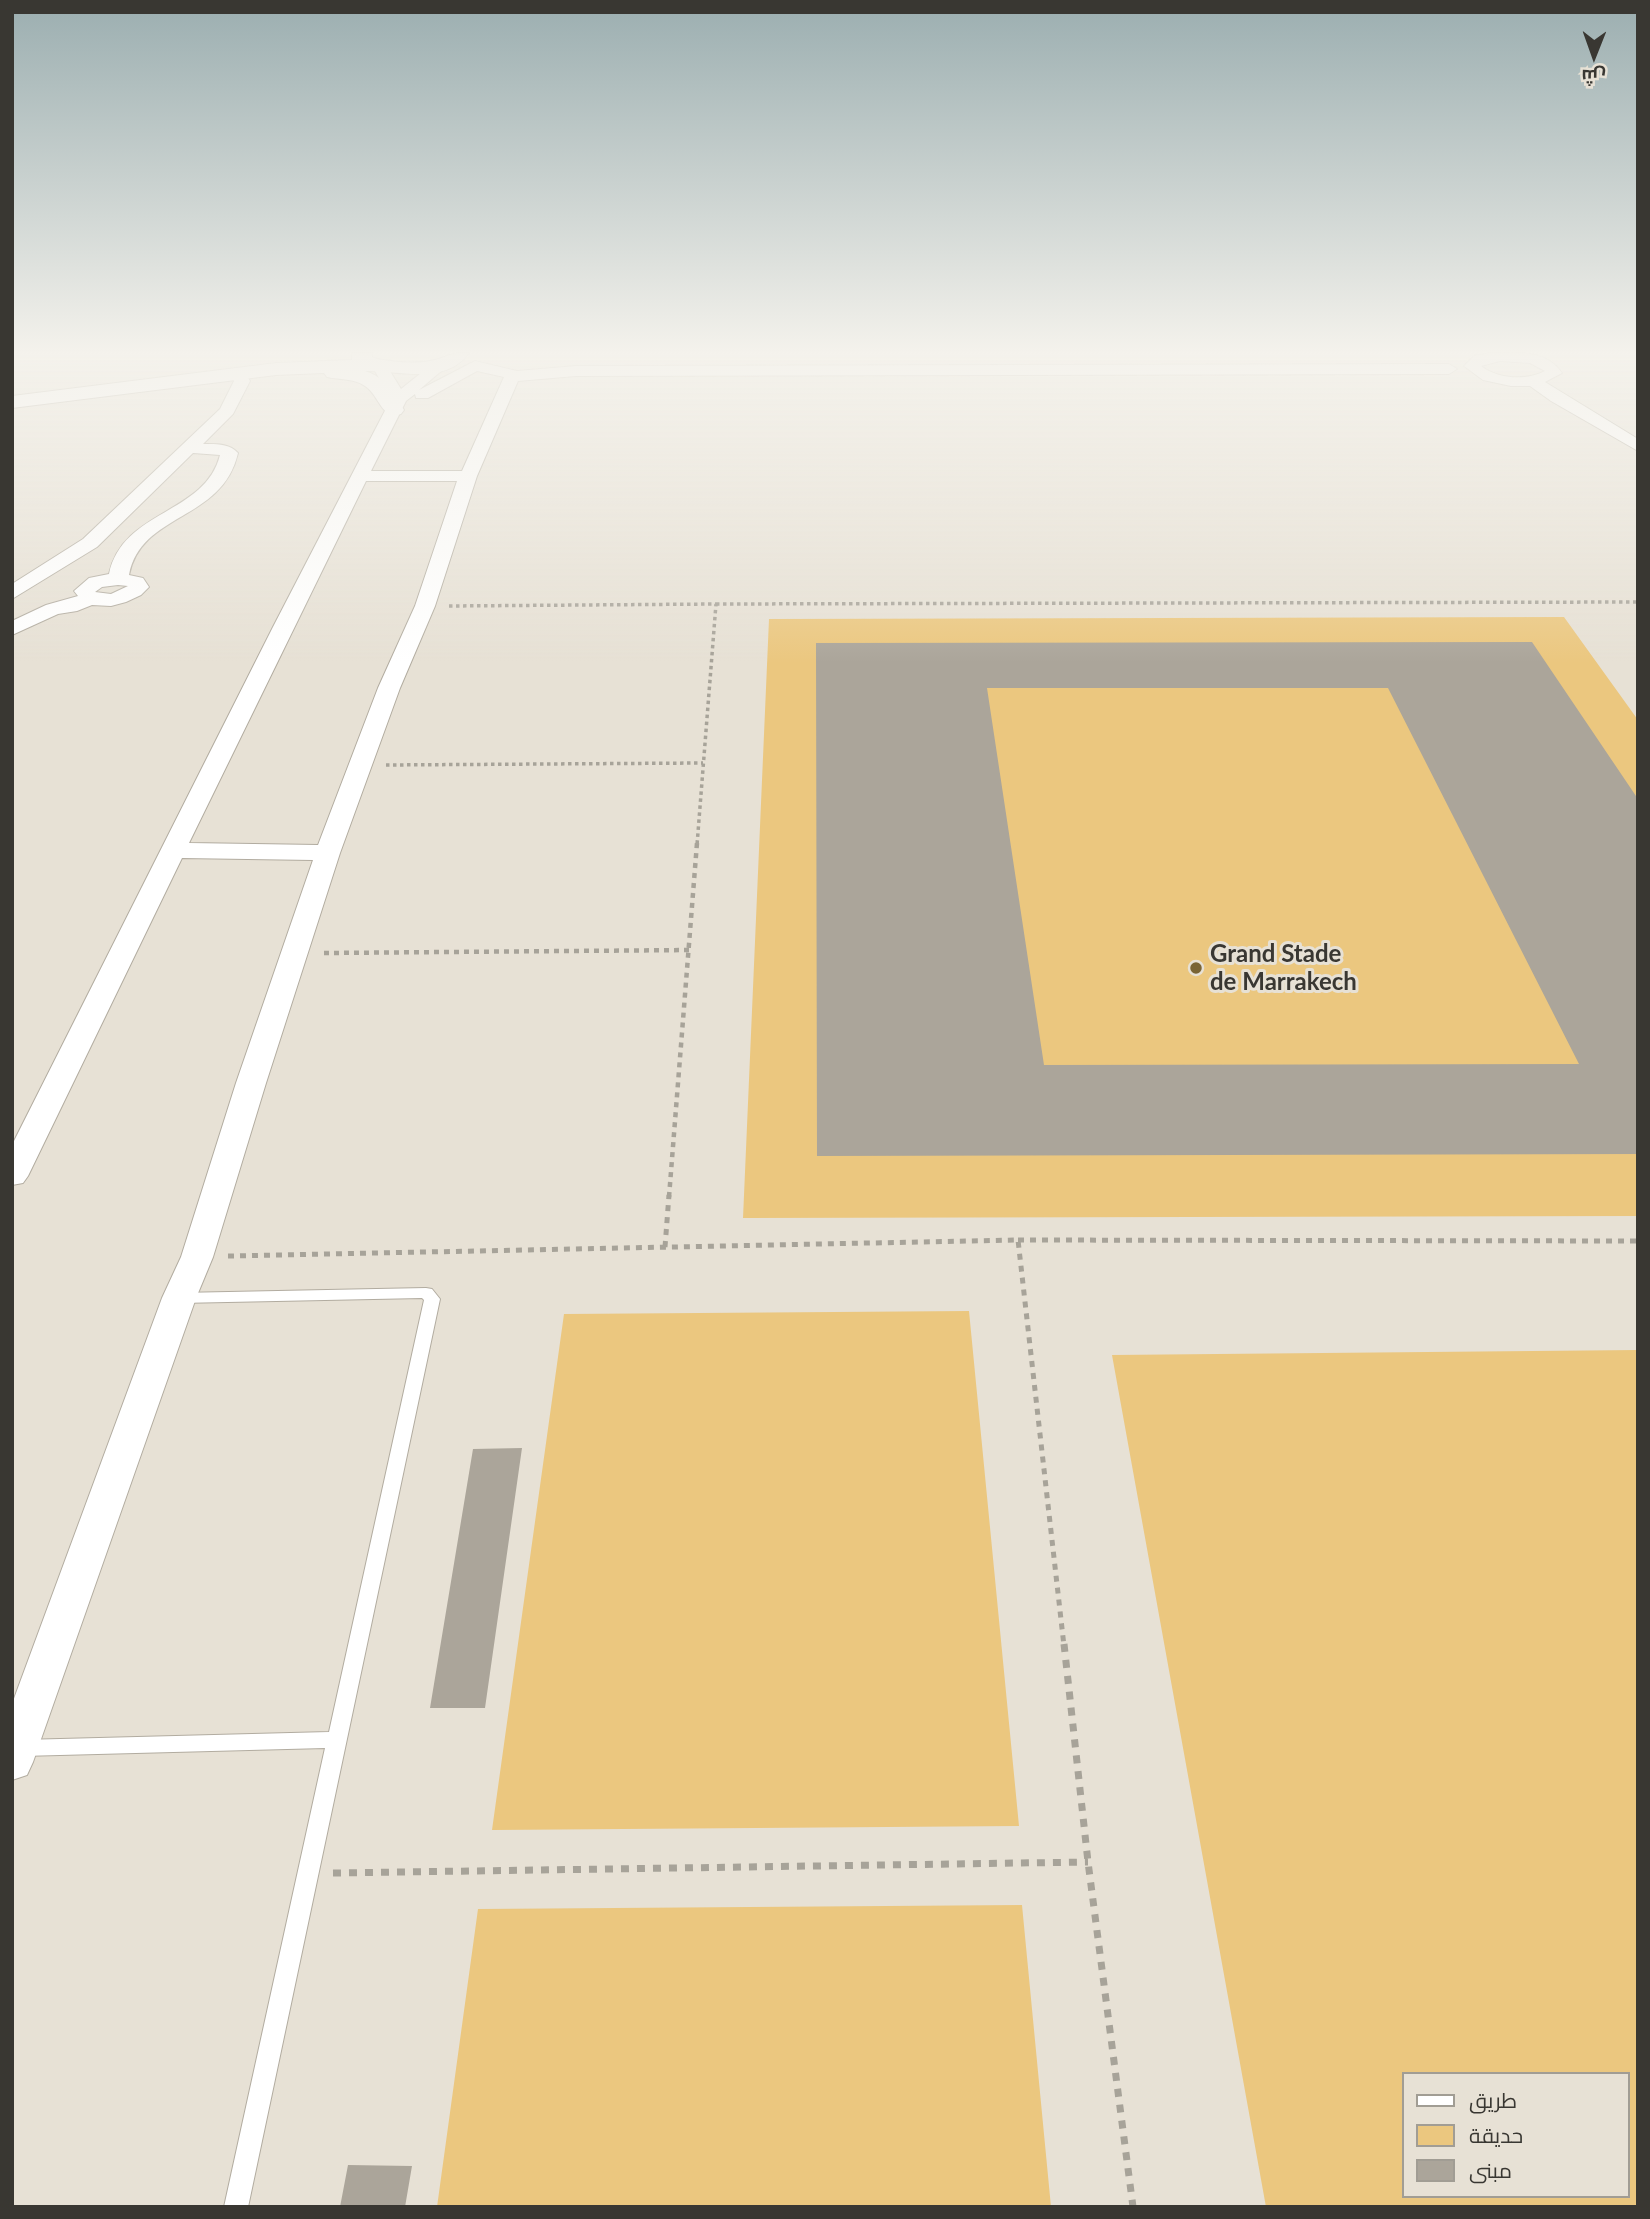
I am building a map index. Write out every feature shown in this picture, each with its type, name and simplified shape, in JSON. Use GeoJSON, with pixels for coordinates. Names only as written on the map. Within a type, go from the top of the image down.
{"type":"FeatureCollection","features":[{"type":"Feature","properties":{"kind":"street"},"geometry":{"type":"LineString","coordinates":[[18,591],[90,543],[180,457]]}},
{"type":"Feature","properties":{"kind":"street"},"geometry":{"type":"LineString","coordinates":[[18,591],[120,598],[133,593],[139,587],[136,582],[118,579],[119,563],[131,545],[172,513],[204,494],[218,481],[225,470],[228,457]]}},
{"type":"Feature","properties":{"kind":"street"},"geometry":{"type":"LineString","coordinates":[[12,1176],[370,457]]}},
{"type":"Feature","properties":{"kind":"street"},"geometry":{"type":"LineString","coordinates":[[14,1753],[179,1298],[197,1257],[328,853],[389,688],[425,606],[476,457]]}},
{"type":"Feature","properties":{"kind":"street"},"geometry":{"type":"LineString","coordinates":[[360,476],[468,476]]}},
{"type":"Feature","properties":{"kind":"street"},"geometry":{"type":"LineString","coordinates":[[120,513],[172,513]]}},
{"type":"Feature","properties":{"kind":"street"},"geometry":{"type":"LineString","coordinates":[[12,629],[85,596]]}},
{"type":"Feature","properties":{"kind":"street"},"geometry":{"type":"LineString","coordinates":[[12,640],[71,612],[85,596]]}},
{"type":"Feature","properties":{"kind":"street"},"geometry":{"type":"LineString","coordinates":[[173,850],[328,853]]}},
{"type":"Feature","properties":{"kind":"lane"},"geometry":{"type":"LineString","coordinates":[[179,1298],[426,1293],[432,1299],[236,2207]]}},
{"type":"Feature","properties":{"kind":"lane"},"geometry":{"type":"LineString","coordinates":[[14,1753],[337,1740]]}},
{"type":"Feature","properties":{"kind":"path"},"geometry":{"type":"LineString","coordinates":[[425,606],[1638,603]]}},
{"type":"Feature","properties":{"kind":"path"},"geometry":{"type":"LineString","coordinates":[[665,1247],[691,950],[716,604]]}},
{"type":"Feature","properties":{"kind":"path"},"geometry":{"type":"LineString","coordinates":[[360,765],[704,763]]}},
{"type":"Feature","properties":{"kind":"path"},"geometry":{"type":"LineString","coordinates":[[295,953],[691,950]]}},
{"type":"Feature","properties":{"kind":"path"},"geometry":{"type":"LineString","coordinates":[[1018,1240],[1088,1862],[1133,2207]]}},
{"type":"Feature","properties":{"kind":"path"},"geometry":{"type":"LineString","coordinates":[[197,1257],[1018,1240],[1638,1241]]}},
{"type":"Feature","properties":{"kind":"path"},"geometry":{"type":"LineString","coordinates":[[308,1873],[1088,1862]]}},
{"type":"Feature","properties":{"kind":"green space","name":"Grand Stade de Marrakech"},"geometry":{"type":"Polygon","coordinates":[[[1564,617],[1638,720],[1638,1216],[743,1218],[769,619],[1564,617]]]}},
{"type":"Feature","properties":{"kind":"green space"},"geometry":{"type":"Polygon","coordinates":[[[969,1311],[1019,1826],[492,1830],[564,1314],[969,1311]]]}},
{"type":"Feature","properties":{"kind":"green space"},"geometry":{"type":"Polygon","coordinates":[[[1638,1350],[1638,2207],[1266,2207],[1112,1355],[1638,1350]]]}},
{"type":"Feature","properties":{"kind":"green space"},"geometry":{"type":"Polygon","coordinates":[[[1022,1905],[1051,2207],[437,2207],[478,1909],[1022,1905]]]}},
{"type":"Feature","properties":{"kind":"building"},"geometry":{"type":"Polygon","coordinates":[[[1532,642],[1638,799],[1638,1154],[817,1156],[816,643],[1532,642]],[[987,688],[1044,1065],[1579,1064],[1388,688],[987,688]]]}},
{"type":"Feature","properties":{"kind":"building"},"geometry":{"type":"Polygon","coordinates":[[[522,1448],[485,1708],[430,1708],[473,1449],[522,1448]]]}},
{"type":"Feature","properties":{"kind":"building"},"geometry":{"type":"Polygon","coordinates":[[[348,2165],[412,2166],[405,2207],[340,2207],[348,2165]]]}},
{"type":"Feature","properties":{"kind":"place","name":"Grand Stade de Marrakech"},"geometry":{"type":"Point","coordinates":[1196,968]}}]}
